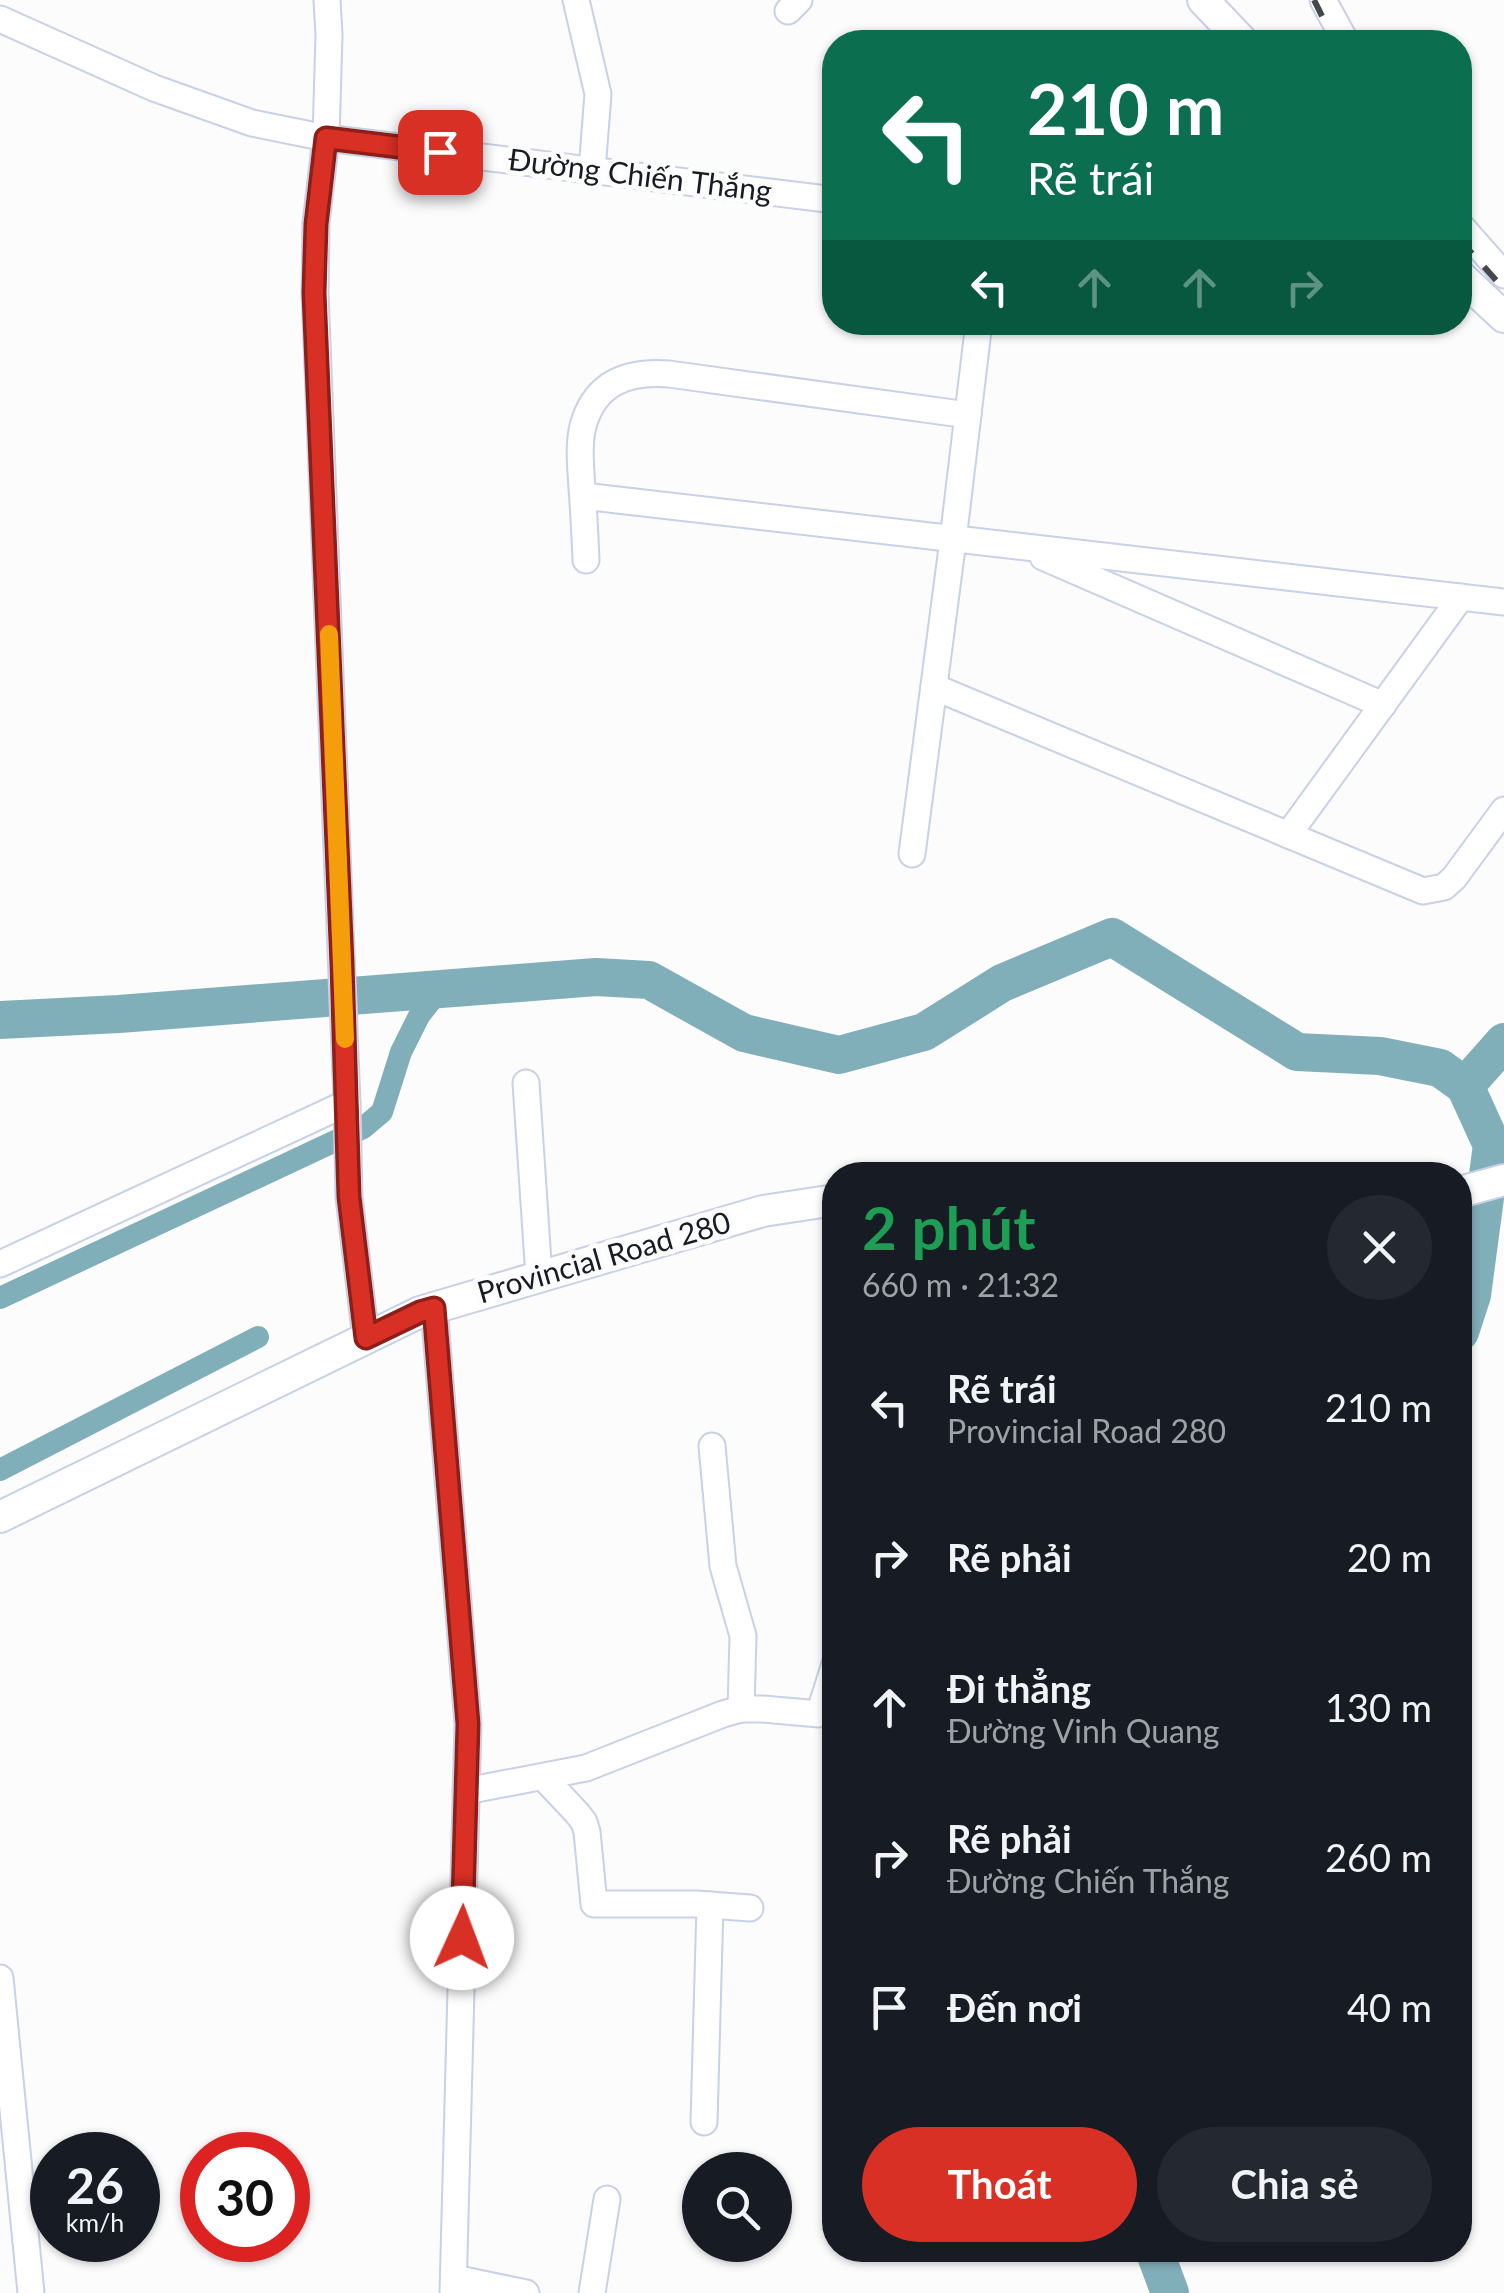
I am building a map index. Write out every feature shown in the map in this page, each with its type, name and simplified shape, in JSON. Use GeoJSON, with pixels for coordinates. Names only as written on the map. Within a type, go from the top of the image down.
{"type":"FeatureCollection","features":[{"type":"Feature","properties":{"kind":"main road"},"geometry":{"type":"LineString","coordinates":[[1203,0],[1231,30]]}},
{"type":"Feature","properties":{"kind":"main road"},"geometry":{"type":"LineString","coordinates":[[1472,285],[1504,316]]}},
{"type":"Feature","properties":{"kind":"main road"},"geometry":{"type":"LineString","coordinates":[[1472,1189],[1504,1180]]}},
{"type":"Feature","properties":{"kind":"main road","name":"Provincial Road 280"},"geometry":{"type":"LineString","coordinates":[[0,1517],[420,1312],[763,1211],[822,1202]]}},
{"type":"Feature","properties":{"kind":"street"},"geometry":{"type":"LineString","coordinates":[[327,0],[326,138],[316,224],[314,293],[349,1197],[366,1338]]}},
{"type":"Feature","properties":{"kind":"street"},"geometry":{"type":"LineString","coordinates":[[576,0],[598,94],[592,170]]}},
{"type":"Feature","properties":{"kind":"street"},"geometry":{"type":"LineString","coordinates":[[1323,0],[1339,30]]}},
{"type":"Feature","properties":{"kind":"street","name":"Đường Chiến Thắng"},"geometry":{"type":"LineString","coordinates":[[0,19],[154,88],[252,122],[326,138],[822,198]]}},
{"type":"Feature","properties":{"kind":"street"},"geometry":{"type":"LineString","coordinates":[[1472,233],[1495,248],[1504,275]]}},
{"type":"Feature","properties":{"kind":"street"},"geometry":{"type":"LineString","coordinates":[[1472,265],[1495,248]]}},
{"type":"Feature","properties":{"kind":"street"},"geometry":{"type":"LineString","coordinates":[[912,854],[977,335]]}},
{"type":"Feature","properties":{"kind":"street"},"geometry":{"type":"LineString","coordinates":[[586,560],[582,428],[600,394],[630,375],[668,374],[968,415]]}},
{"type":"Feature","properties":{"kind":"street"},"geometry":{"type":"LineString","coordinates":[[583,496],[1504,602]]}},
{"type":"Feature","properties":{"kind":"street"},"geometry":{"type":"LineString","coordinates":[[1020,547],[1383,705]]}},
{"type":"Feature","properties":{"kind":"street"},"geometry":{"type":"LineString","coordinates":[[1288,835],[1461,598]]}},
{"type":"Feature","properties":{"kind":"street"},"geometry":{"type":"LineString","coordinates":[[934,687],[1411,886],[1432,890],[1444,887],[1504,810]]}},
{"type":"Feature","properties":{"kind":"street"},"geometry":{"type":"LineString","coordinates":[[526,1083],[539,1277]]}},
{"type":"Feature","properties":{"kind":"street"},"geometry":{"type":"LineString","coordinates":[[0,1264],[347,1102]]}},
{"type":"Feature","properties":{"kind":"street"},"geometry":{"type":"LineString","coordinates":[[434,1308],[468,1724],[453,2286],[526,2293]]}},
{"type":"Feature","properties":{"kind":"street"},"geometry":{"type":"LineString","coordinates":[[712,1446],[723,1566],[744,1636],[742,1709]]}},
{"type":"Feature","properties":{"kind":"street"},"geometry":{"type":"LineString","coordinates":[[466,1791],[586,1768],[742,1709],[819,1714],[822,1705]]}},
{"type":"Feature","properties":{"kind":"street"},"geometry":{"type":"LineString","coordinates":[[544,1778],[584,1822],[594,1904],[750,1908]]}},
{"type":"Feature","properties":{"kind":"street"},"geometry":{"type":"LineString","coordinates":[[704,2122],[710,1905]]}},
{"type":"Feature","properties":{"kind":"street"},"geometry":{"type":"LineString","coordinates":[[0,1978],[31,2293]]}},
{"type":"Feature","properties":{"kind":"street"},"geometry":{"type":"LineString","coordinates":[[592,2293],[607,2198]]}},
{"type":"Feature","properties":{"kind":"waterway"},"geometry":{"type":"LineString","coordinates":[[0,1020],[596,977],[649,980],[744,1033],[839,1055],[924,1032],[1002,983],[1112,937],[1297,1052],[1380,1056],[1440,1068],[1465,1086],[1492,1145],[1472,1295]]}},
{"type":"Feature","properties":{"kind":"waterway"},"geometry":{"type":"LineString","coordinates":[[0,1298],[363,1128],[382,1112],[401,1052],[419,1016],[440,989]]}},
{"type":"Feature","properties":{"kind":"waterway"},"geometry":{"type":"LineString","coordinates":[[1465,1086],[1504,1042]]}},
{"type":"Feature","properties":{"kind":"waterway"},"geometry":{"type":"LineString","coordinates":[[0,1470],[258,1337]]}},
{"type":"Feature","properties":{"kind":"waterway"},"geometry":{"type":"LineString","coordinates":[[1158,2262],[1170,2293]]}},
{"type":"Feature","properties":{"kind":"railway"},"geometry":{"type":"LineString","coordinates":[[1314,0],[1329,30]]}},
{"type":"Feature","properties":{"kind":"railway"},"geometry":{"type":"LineString","coordinates":[[1472,253],[1504,289]]}},
{"type":"Feature","properties":{"kind":"slow traffic"},"geometry":{"type":"LineString","coordinates":[[329,634],[345,1039]]}},
{"type":"Feature","properties":{"kind":"route"},"geometry":{"type":"LineString","coordinates":[[440,152],[326,138],[316,224],[314,293],[349,1197],[366,1338],[434,1308],[468,1724],[462,1938]]}}]}
